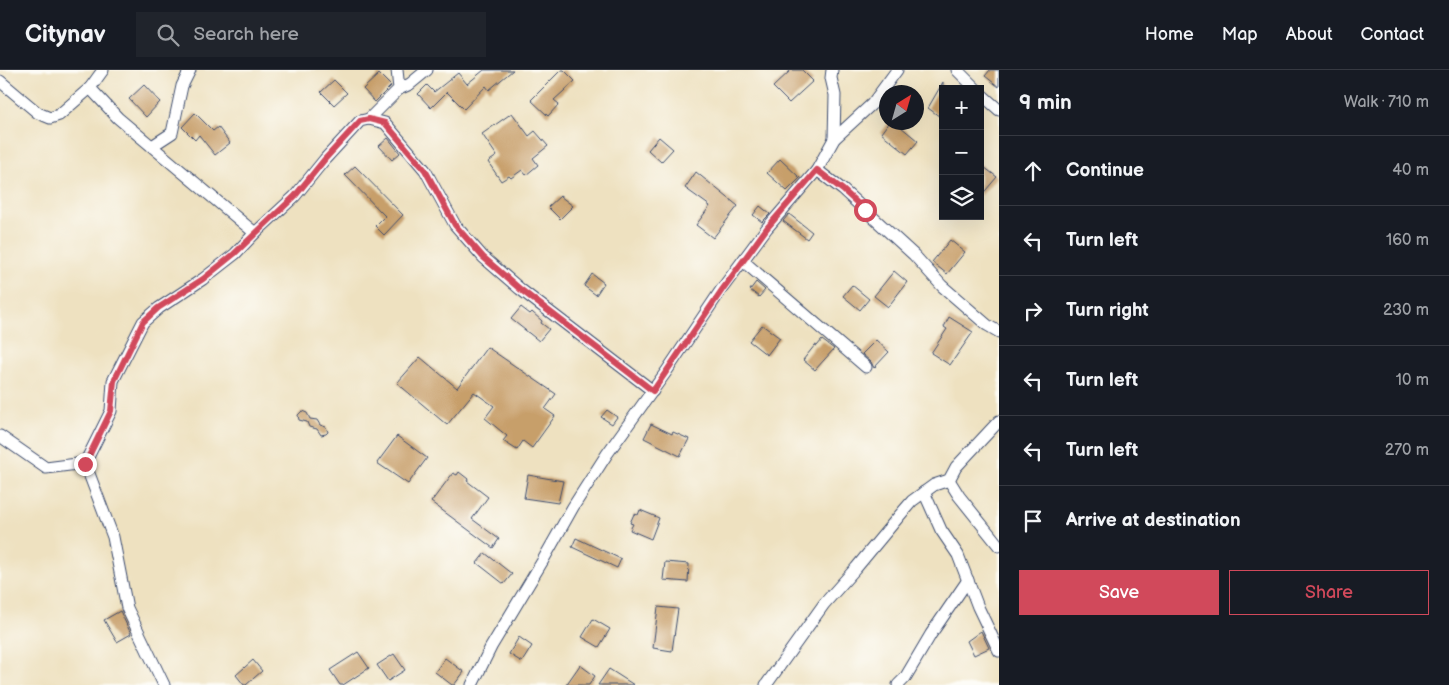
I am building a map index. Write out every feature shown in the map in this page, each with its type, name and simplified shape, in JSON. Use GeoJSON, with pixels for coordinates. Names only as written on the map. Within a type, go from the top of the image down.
{"type":"FeatureCollection","features":[{"type":"Feature","properties":{"kind":"street"},"geometry":{"type":"LineString","coordinates":[[0,82],[38,113],[50,118],[59,115],[90,88],[103,70]]}},
{"type":"Feature","properties":{"kind":"street"},"geometry":{"type":"LineString","coordinates":[[152,146],[172,133],[182,86],[190,70]]}},
{"type":"Feature","properties":{"kind":"street"},"geometry":{"type":"LineString","coordinates":[[397,70],[399,89]]}},
{"type":"Feature","properties":{"kind":"street"},"geometry":{"type":"LineString","coordinates":[[369,119],[399,89],[410,84],[427,70]]}},
{"type":"Feature","properties":{"kind":"street"},"geometry":{"type":"LineString","coordinates":[[832,70],[831,78],[836,95],[834,139]]}},
{"type":"Feature","properties":{"kind":"street"},"geometry":{"type":"LineString","coordinates":[[472,685],[491,647],[573,507],[607,454],[767,228],[817,170],[834,139],[872,104],[897,70]]}},
{"type":"Feature","properties":{"kind":"street"},"geometry":{"type":"LineString","coordinates":[[956,70],[972,85]]}},
{"type":"Feature","properties":{"kind":"street"},"geometry":{"type":"LineString","coordinates":[[90,88],[118,118],[255,233]]}},
{"type":"Feature","properties":{"kind":"street"},"geometry":{"type":"LineString","coordinates":[[984,97],[999,110]]}},
{"type":"Feature","properties":{"kind":"street"},"geometry":{"type":"LineString","coordinates":[[164,685],[127,608],[113,537],[85,464],[111,411],[114,381],[143,322],[158,308],[211,273],[234,254],[295,196],[325,159],[360,121],[369,119],[385,123],[425,170],[455,225],[483,257],[520,289],[653,391]]}},
{"type":"Feature","properties":{"kind":"street"},"geometry":{"type":"LineString","coordinates":[[817,170],[843,190],[914,255],[949,292],[987,325],[999,332]]}},
{"type":"Feature","properties":{"kind":"street"},"geometry":{"type":"LineString","coordinates":[[743,261],[866,367]]}},
{"type":"Feature","properties":{"kind":"street"},"geometry":{"type":"LineString","coordinates":[[766,685],[824,604],[900,514],[912,501],[934,485],[949,480],[963,460],[999,421]]}},
{"type":"Feature","properties":{"kind":"street"},"geometry":{"type":"LineString","coordinates":[[0,436],[46,468],[85,464]]}},
{"type":"Feature","properties":{"kind":"street"},"geometry":{"type":"LineString","coordinates":[[949,480],[964,503],[999,546]]}},
{"type":"Feature","properties":{"kind":"street"},"geometry":{"type":"LineString","coordinates":[[924,492],[941,530],[958,555],[978,607],[999,651]]}},
{"type":"Feature","properties":{"kind":"street"},"geometry":{"type":"LineString","coordinates":[[898,685],[905,678],[931,634],[968,580]]}},
{"type":"Feature","properties":{"kind":"building"},"geometry":{"type":"Polygon","coordinates":[[[484,70],[513,70],[489,90],[486,86],[464,109],[447,92],[431,108],[418,94],[427,85],[434,92],[458,73],[467,84],[484,70]]]}},
{"type":"Feature","properties":{"kind":"building"},"geometry":{"type":"Polygon","coordinates":[[[561,70],[564,70],[575,81],[554,100],[559,104],[548,116],[531,100],[561,70]]]}},
{"type":"Feature","properties":{"kind":"building"},"geometry":{"type":"Polygon","coordinates":[[[791,70],[802,70],[813,81],[789,103],[773,87],[791,70]]]}},
{"type":"Feature","properties":{"kind":"building"},"geometry":{"type":"Polygon","coordinates":[[[990,70],[999,70],[999,87],[985,76],[990,70]]]}},
{"type":"Feature","properties":{"kind":"building"},"geometry":{"type":"Polygon","coordinates":[[[379,74],[391,86],[375,102],[363,89],[379,74]]]}},
{"type":"Feature","properties":{"kind":"building"},"geometry":{"type":"Polygon","coordinates":[[[334,80],[347,93],[334,105],[321,92],[334,80]]]}},
{"type":"Feature","properties":{"kind":"building"},"geometry":{"type":"Polygon","coordinates":[[[144,85],[160,102],[146,117],[129,99],[144,85]]]}},
{"type":"Feature","properties":{"kind":"building"},"geometry":{"type":"Polygon","coordinates":[[[939,89],[939,116],[928,108],[939,89]]]}},
{"type":"Feature","properties":{"kind":"building"},"geometry":{"type":"Polygon","coordinates":[[[195,113],[213,131],[218,127],[230,143],[215,155],[199,135],[195,140],[182,127],[195,113]]]}},
{"type":"Feature","properties":{"kind":"building"},"geometry":{"type":"Polygon","coordinates":[[[512,113],[529,136],[535,131],[548,146],[533,158],[538,165],[526,175],[522,170],[511,178],[509,176],[501,181],[488,162],[497,156],[482,134],[512,113]]]}},
{"type":"Feature","properties":{"kind":"building"},"geometry":{"type":"Polygon","coordinates":[[[883,130],[905,130],[918,141],[907,154],[881,133],[883,130]]]}},
{"type":"Feature","properties":{"kind":"building"},"geometry":{"type":"Polygon","coordinates":[[[659,137],[673,149],[661,162],[648,150],[659,137]]]}},
{"type":"Feature","properties":{"kind":"building"},"geometry":{"type":"Polygon","coordinates":[[[388,138],[400,153],[392,160],[379,146],[388,138]]]}},
{"type":"Feature","properties":{"kind":"building"},"geometry":{"type":"Polygon","coordinates":[[[780,159],[800,178],[787,191],[767,173],[780,159]]]}},
{"type":"Feature","properties":{"kind":"building"},"geometry":{"type":"Polygon","coordinates":[[[355,166],[403,215],[384,235],[375,226],[385,216],[345,175],[355,166]]]}},
{"type":"Feature","properties":{"kind":"building"},"geometry":{"type":"Polygon","coordinates":[[[984,167],[997,177],[984,192],[984,167]]]}},
{"type":"Feature","properties":{"kind":"building"},"geometry":{"type":"Polygon","coordinates":[[[696,172],[738,206],[713,238],[696,225],[710,206],[685,188],[696,172]]]}},
{"type":"Feature","properties":{"kind":"building"},"geometry":{"type":"Polygon","coordinates":[[[560,196],[573,206],[560,219],[548,207],[560,196]]]}},
{"type":"Feature","properties":{"kind":"building"},"geometry":{"type":"Polygon","coordinates":[[[760,206],[770,214],[762,222],[753,215],[760,206]]]}},
{"type":"Feature","properties":{"kind":"building"},"geometry":{"type":"Polygon","coordinates":[[[789,214],[812,232],[807,239],[783,221],[789,214]]]}},
{"type":"Feature","properties":{"kind":"building"},"geometry":{"type":"Polygon","coordinates":[[[950,240],[965,252],[947,274],[932,262],[950,240]]]}},
{"type":"Feature","properties":{"kind":"building"},"geometry":{"type":"Polygon","coordinates":[[[894,271],[907,282],[888,307],[874,296],[894,271]]]}},
{"type":"Feature","properties":{"kind":"building"},"geometry":{"type":"Polygon","coordinates":[[[592,274],[604,283],[596,295],[584,286],[592,274]]]}},
{"type":"Feature","properties":{"kind":"building"},"geometry":{"type":"Polygon","coordinates":[[[756,282],[765,290],[759,297],[750,290],[756,282]]]}},
{"type":"Feature","properties":{"kind":"building"},"geometry":{"type":"Polygon","coordinates":[[[852,285],[869,299],[860,310],[843,296],[852,285]]]}},
{"type":"Feature","properties":{"kind":"building"},"geometry":{"type":"Polygon","coordinates":[[[521,307],[530,314],[532,312],[549,329],[539,341],[511,319],[521,307]]]}},
{"type":"Feature","properties":{"kind":"building"},"geometry":{"type":"Polygon","coordinates":[[[949,317],[973,332],[950,365],[931,353],[947,329],[944,327],[949,317]]]}},
{"type":"Feature","properties":{"kind":"building"},"geometry":{"type":"Polygon","coordinates":[[[762,325],[780,338],[767,355],[749,341],[762,325]]]}},
{"type":"Feature","properties":{"kind":"building"},"geometry":{"type":"Polygon","coordinates":[[[822,340],[834,349],[815,370],[803,360],[815,345],[817,346],[822,340]]]}},
{"type":"Feature","properties":{"kind":"building"},"geometry":{"type":"Polygon","coordinates":[[[876,340],[889,352],[874,368],[871,362],[862,354],[876,340]]]}},
{"type":"Feature","properties":{"kind":"building"},"geometry":{"type":"Polygon","coordinates":[[[487,347],[556,394],[545,409],[555,416],[532,448],[523,441],[517,450],[503,441],[507,436],[485,418],[494,406],[474,392],[447,425],[397,383],[420,357],[457,388],[487,347]]]}},
{"type":"Feature","properties":{"kind":"building"},"geometry":{"type":"Polygon","coordinates":[[[607,410],[617,417],[612,424],[601,417],[607,410]]]}},
{"type":"Feature","properties":{"kind":"building"},"geometry":{"type":"Polygon","coordinates":[[[302,411],[307,413],[310,419],[317,420],[320,425],[326,427],[328,432],[321,435],[317,429],[309,427],[307,422],[299,420],[298,415],[302,411]]]}},
{"type":"Feature","properties":{"kind":"building"},"geometry":{"type":"Polygon","coordinates":[[[651,424],[672,434],[673,432],[689,439],[680,456],[644,438],[651,424]]]}},
{"type":"Feature","properties":{"kind":"building"},"geometry":{"type":"Polygon","coordinates":[[[397,436],[427,458],[408,484],[377,463],[397,436]]]}},
{"type":"Feature","properties":{"kind":"building"},"geometry":{"type":"Polygon","coordinates":[[[459,472],[468,479],[467,481],[488,497],[472,519],[499,539],[493,548],[431,502],[453,473],[457,475],[459,472]]]}},
{"type":"Feature","properties":{"kind":"building"},"geometry":{"type":"Polygon","coordinates":[[[528,475],[563,481],[558,503],[524,498],[528,475]]]}},
{"type":"Feature","properties":{"kind":"building"},"geometry":{"type":"Polygon","coordinates":[[[640,510],[659,518],[651,539],[630,530],[633,524],[630,523],[634,514],[638,515],[640,510]]]}},
{"type":"Feature","properties":{"kind":"building"},"geometry":{"type":"Polygon","coordinates":[[[576,538],[621,559],[617,568],[572,547],[576,538]]]}},
{"type":"Feature","properties":{"kind":"building"},"geometry":{"type":"Polygon","coordinates":[[[485,553],[512,574],[504,584],[477,563],[485,553]]]}},
{"type":"Feature","properties":{"kind":"building"},"geometry":{"type":"Polygon","coordinates":[[[665,562],[689,564],[688,582],[663,580],[665,562]]]}},
{"type":"Feature","properties":{"kind":"building"},"geometry":{"type":"Polygon","coordinates":[[[658,607],[678,609],[672,651],[653,648],[658,607]]]}},
{"type":"Feature","properties":{"kind":"building"},"geometry":{"type":"Polygon","coordinates":[[[120,611],[131,634],[117,642],[104,620],[120,611]]]}},
{"type":"Feature","properties":{"kind":"building"},"geometry":{"type":"Polygon","coordinates":[[[593,619],[610,629],[599,647],[582,637],[593,619]]]}},
{"type":"Feature","properties":{"kind":"building"},"geometry":{"type":"Polygon","coordinates":[[[981,631],[989,648],[974,655],[967,641],[981,631]]]}},
{"type":"Feature","properties":{"kind":"building"},"geometry":{"type":"Polygon","coordinates":[[[519,637],[532,646],[522,662],[509,654],[519,637]]]}},
{"type":"Feature","properties":{"kind":"building"},"geometry":{"type":"Polygon","coordinates":[[[358,652],[369,668],[343,685],[340,685],[330,670],[358,652]]]}},
{"type":"Feature","properties":{"kind":"building"},"geometry":{"type":"Polygon","coordinates":[[[394,654],[405,670],[388,681],[377,665],[394,654]]]}},
{"type":"Feature","properties":{"kind":"building"},"geometry":{"type":"Polygon","coordinates":[[[445,658],[464,672],[454,685],[435,672],[445,658]]]}},
{"type":"Feature","properties":{"kind":"building"},"geometry":{"type":"Polygon","coordinates":[[[253,660],[262,671],[244,685],[236,675],[253,660]]]}},
{"type":"Feature","properties":{"kind":"building"},"geometry":{"type":"Polygon","coordinates":[[[580,665],[595,676],[589,685],[566,685],[580,665]]]}},
{"type":"Feature","properties":{"kind":"building"},"geometry":{"type":"Polygon","coordinates":[[[609,669],[634,685],[598,685],[609,669]]]}},
{"type":"Feature","properties":{"kind":"route"},"geometry":{"type":"LineString","coordinates":[[85,464],[111,411],[114,381],[143,322],[158,308],[203,279],[234,254],[295,196],[325,159],[360,121],[369,119],[385,123],[425,170],[455,225],[483,257],[520,289],[653,391],[700,321],[767,228],[817,170],[865,210]]}}]}
